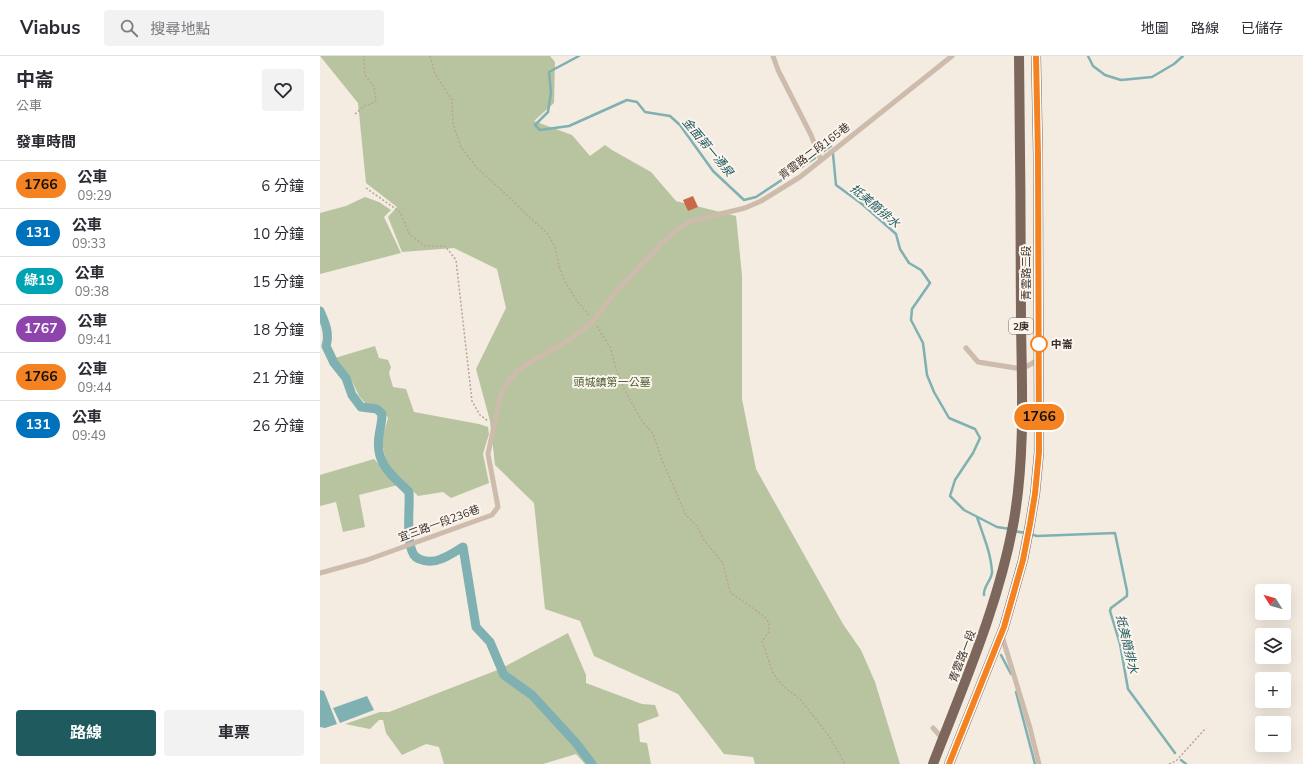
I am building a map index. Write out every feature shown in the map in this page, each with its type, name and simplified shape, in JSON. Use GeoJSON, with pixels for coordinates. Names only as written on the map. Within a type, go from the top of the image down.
{"type":"FeatureCollection","features":[{"type":"Feature","properties":{"kind":"main road","name":"青雲路二段"},"geometry":{"type":"LineString","coordinates":[[1007,555],[1014,521],[1021,458],[1022,369],[1019,56]]}},
{"type":"Feature","properties":{"kind":"main road","name":"青雲路二段"},"geometry":{"type":"LineString","coordinates":[[1001,634],[1023,560],[1035,494],[1039,452],[1036,56]]}},
{"type":"Feature","properties":{"kind":"main road","name":"青雲路一段"},"geometry":{"type":"LineString","coordinates":[[933,764],[985,630],[1007,555]]}},
{"type":"Feature","properties":{"kind":"main road","name":"2庚"},"geometry":{"type":"LineString","coordinates":[[949,764],[1001,634]]}},
{"type":"Feature","properties":{"kind":"lane"},"geometry":{"type":"LineString","coordinates":[[773,56],[778,70],[808,130],[821,160]]}},
{"type":"Feature","properties":{"kind":"lane","name":"青雲路二段165巷"},"geometry":{"type":"LineString","coordinates":[[593,321],[614,294],[661,244],[680,227],[691,221],[745,208],[761,201],[800,177],[952,56]]}},
{"type":"Feature","properties":{"kind":"lane","name":"宜三路一段236巷"},"geometry":{"type":"LineString","coordinates":[[320,573],[394,551],[492,515],[498,507],[488,454],[501,394],[510,379],[521,368],[574,337],[593,321]]}},
{"type":"Feature","properties":{"kind":"lane"},"geometry":{"type":"LineString","coordinates":[[966,348],[978,362],[1022,369],[1039,359]]}},
{"type":"Feature","properties":{"kind":"lane"},"geometry":{"type":"LineString","coordinates":[[1001,634],[1030,728],[1039,764]]}},
{"type":"Feature","properties":{"kind":"lane"},"geometry":{"type":"LineString","coordinates":[[933,728],[943,739]]}},
{"type":"Feature","properties":{"kind":"path"},"geometry":{"type":"LineString","coordinates":[[355,114],[364,106],[376,101],[374,87],[365,75],[364,56]]}},
{"type":"Feature","properties":{"kind":"path"},"geometry":{"type":"LineString","coordinates":[[430,56],[436,74],[452,100],[453,124],[461,147],[477,168],[547,233],[555,247],[559,266],[567,285],[611,349],[616,369],[625,391],[642,421],[653,434],[662,460],[686,515],[697,526],[704,540],[723,563],[730,592],[765,617],[769,623],[769,632],[762,641],[773,673],[783,686],[801,700],[829,736],[845,764]]}},
{"type":"Feature","properties":{"kind":"path"},"geometry":{"type":"LineString","coordinates":[[366,188],[400,212],[410,235],[425,246],[445,246],[456,260],[472,401],[480,415],[494,426]]}},
{"type":"Feature","properties":{"kind":"path"},"geometry":{"type":"LineString","coordinates":[[1169,764],[1176,761],[1206,728]]}},
{"type":"Feature","properties":{"kind":"green space","name":"頭城鎮第一公墓"},"geometry":{"type":"Polygon","coordinates":[[[320,56],[550,56],[555,62],[554,103],[534,121],[572,135],[590,156],[605,145],[651,172],[676,201],[736,216],[742,275],[742,399],[756,469],[843,624],[861,650],[875,682],[900,764],[755,764],[753,757],[724,754],[678,694],[594,656],[580,621],[545,609],[534,503],[495,465],[490,421],[476,369],[506,308],[497,269],[454,248],[402,252],[388,217],[397,207],[366,183],[358,103],[320,56]]]}},
{"type":"Feature","properties":{"kind":"green space"},"geometry":{"type":"Polygon","coordinates":[[[365,197],[379,202],[391,210],[384,217],[401,253],[320,274],[320,213],[346,206],[365,197]]]}},
{"type":"Feature","properties":{"kind":"green space"},"geometry":{"type":"Polygon","coordinates":[[[375,346],[379,358],[388,360],[391,367],[389,373],[393,387],[406,389],[414,412],[488,427],[489,434],[483,454],[489,483],[451,498],[443,492],[418,496],[386,464],[382,440],[388,418],[383,409],[366,404],[359,396],[351,379],[335,358],[375,346]]]}},
{"type":"Feature","properties":{"kind":"green space"},"geometry":{"type":"Polygon","coordinates":[[[374,459],[398,485],[359,495],[365,527],[343,532],[336,502],[320,506],[320,475],[374,459]]]}},
{"type":"Feature","properties":{"kind":"green space"},"geometry":{"type":"Polygon","coordinates":[[[568,633],[586,675],[586,683],[642,704],[655,705],[659,716],[638,724],[640,742],[647,743],[651,764],[585,764],[576,754],[543,764],[444,764],[439,747],[426,744],[402,755],[386,733],[383,720],[379,720],[370,729],[345,724],[380,712],[389,712],[500,669],[568,633]]]}},
{"type":"Feature","properties":{"kind":"water"},"geometry":{"type":"Polygon","coordinates":[[[320,690],[324,691],[337,724],[325,728],[320,727],[320,690]]]}},
{"type":"Feature","properties":{"kind":"water"},"geometry":{"type":"Polygon","coordinates":[[[367,696],[374,710],[340,723],[333,708],[367,696]]]}},
{"type":"Feature","properties":{"kind":"building"},"geometry":{"type":"Polygon","coordinates":[[[693,196],[698,207],[688,211],[683,200],[693,196]]]}},
{"type":"Feature","properties":{"kind":"waterway","name":"金面第一湧泉"},"geometry":{"type":"LineString","coordinates":[[579,56],[549,72],[551,92],[548,112],[535,125],[540,130],[569,126],[627,100],[637,102],[645,112],[670,116],[680,125],[713,171],[744,200],[756,197],[815,158]]}},
{"type":"Feature","properties":{"kind":"waterway"},"geometry":{"type":"LineString","coordinates":[[1088,56],[1093,66],[1105,75],[1121,80],[1152,77],[1174,64],[1183,56]]}},
{"type":"Feature","properties":{"kind":"waterway","name":"金面第一湧泉"},"geometry":{"type":"LineString","coordinates":[[824,151],[831,146]]}},
{"type":"Feature","properties":{"kind":"waterway","name":"抵美簡排水"},"geometry":{"type":"LineString","coordinates":[[833,154],[836,185],[862,204],[896,234],[900,249],[909,263],[921,270],[930,283],[912,309],[911,320],[923,343],[927,375],[934,392],[949,418],[975,429],[980,438],[973,453],[955,480],[950,496],[964,510],[997,527],[1010,529]]}},
{"type":"Feature","properties":{"kind":"waterway"},"geometry":{"type":"LineString","coordinates":[[320,311],[327,333],[326,346],[334,363],[346,378],[352,395],[361,407],[377,409],[382,414],[378,446],[379,454],[386,468],[409,492],[409,538],[414,555],[424,561],[433,561],[444,558],[463,547],[476,627],[490,642],[504,675],[532,695],[576,743],[592,764]]}},
{"type":"Feature","properties":{"kind":"waterway"},"geometry":{"type":"LineString","coordinates":[[977,517],[988,551],[992,572],[984,595]]}},
{"type":"Feature","properties":{"kind":"waterway","name":"抵美簡排水"},"geometry":{"type":"LineString","coordinates":[[1014,531],[1025,533]]}},
{"type":"Feature","properties":{"kind":"waterway","name":"抵美簡排水"},"geometry":{"type":"LineString","coordinates":[[1030,534],[1037,536],[1115,533],[1127,596],[1111,608],[1110,611],[1120,644],[1128,689],[1175,753]]}},
{"type":"Feature","properties":{"kind":"waterway"},"geometry":{"type":"LineString","coordinates":[[1001,655],[1011,674]]}},
{"type":"Feature","properties":{"kind":"waterway"},"geometry":{"type":"LineString","coordinates":[[1016,692],[1035,764]]}},
{"type":"Feature","properties":{"kind":"waterway","name":"抵美簡排水"},"geometry":{"type":"LineString","coordinates":[[1181,760],[1186,764]]}},
{"type":"Feature","properties":{"kind":"bus line","name":"1766"},"geometry":{"type":"LineString","coordinates":[[949,764],[1004,627],[1023,560],[1035,494],[1039,452],[1038,155],[1036,56]]}},
{"type":"Feature","properties":{"kind":"place","name":"中崙"},"geometry":{"type":"Point","coordinates":[1039,344]}}]}
